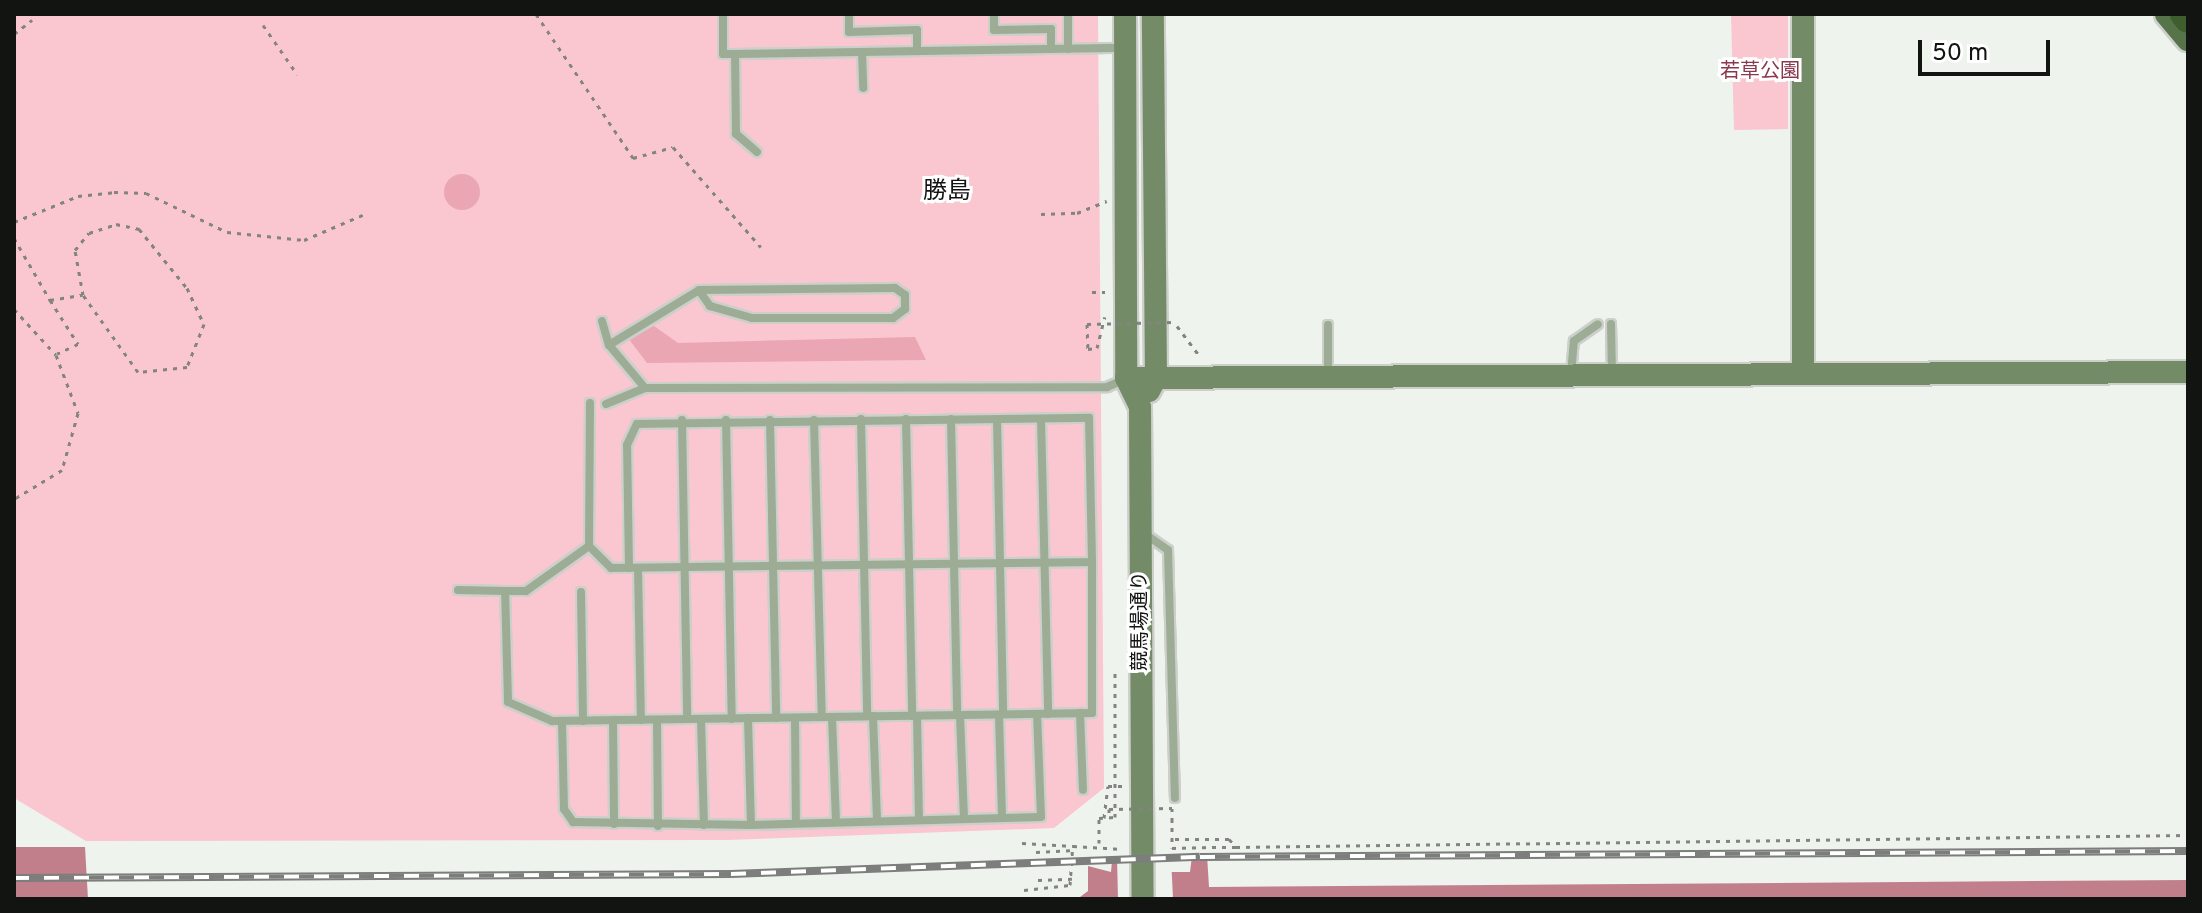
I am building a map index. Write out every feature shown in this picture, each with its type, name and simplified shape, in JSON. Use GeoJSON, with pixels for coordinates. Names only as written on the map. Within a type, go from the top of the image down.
{"type":"FeatureCollection","features":[{"type":"Feature","properties":{"kind":"highway"},"geometry":{"type":"LineString","coordinates":[[2184,14],[2188,19]]}},
{"type":"Feature","properties":{"kind":"main road"},"geometry":{"type":"LineString","coordinates":[[2167,14],[2188,39]]}},
{"type":"Feature","properties":{"kind":"street","name":"競馬場通り"},"geometry":{"type":"LineString","coordinates":[[1125,14],[1126,378],[1140,407],[1143,899]]}},
{"type":"Feature","properties":{"kind":"street","name":"競馬場通り"},"geometry":{"type":"LineString","coordinates":[[1140,407],[1156,378],[1153,14]]}},
{"type":"Feature","properties":{"kind":"street"},"geometry":{"type":"LineString","coordinates":[[1803,14],[1803,373]]}},
{"type":"Feature","properties":{"kind":"street"},"geometry":{"type":"LineString","coordinates":[[1126,378],[2188,372]]}},
{"type":"Feature","properties":{"kind":"lane"},"geometry":{"type":"LineString","coordinates":[[723,14],[723,54],[1126,48]]}},
{"type":"Feature","properties":{"kind":"lane"},"geometry":{"type":"LineString","coordinates":[[1068,14],[1068,49]]}},
{"type":"Feature","properties":{"kind":"lane"},"geometry":{"type":"LineString","coordinates":[[994,17],[994,30],[1051,29],[1051,49]]}},
{"type":"Feature","properties":{"kind":"lane"},"geometry":{"type":"LineString","coordinates":[[849,18],[849,32],[917,30],[917,51]]}},
{"type":"Feature","properties":{"kind":"lane"},"geometry":{"type":"LineString","coordinates":[[862,52],[863,88]]}},
{"type":"Feature","properties":{"kind":"lane"},"geometry":{"type":"LineString","coordinates":[[735,54],[736,134],[757,152]]}},
{"type":"Feature","properties":{"kind":"lane"},"geometry":{"type":"LineString","coordinates":[[609,345],[699,290],[895,288],[905,295],[905,309],[893,318],[752,318],[710,306],[699,290]]}},
{"type":"Feature","properties":{"kind":"lane"},"geometry":{"type":"LineString","coordinates":[[602,321],[609,345],[645,388]]}},
{"type":"Feature","properties":{"kind":"lane"},"geometry":{"type":"LineString","coordinates":[[1571,375],[1574,341],[1598,324]]}},
{"type":"Feature","properties":{"kind":"lane"},"geometry":{"type":"LineString","coordinates":[[1611,324],[1612,374]]}},
{"type":"Feature","properties":{"kind":"lane"},"geometry":{"type":"LineString","coordinates":[[1328,325],[1328,376]]}},
{"type":"Feature","properties":{"kind":"lane"},"geometry":{"type":"LineString","coordinates":[[606,404],[645,388],[1107,387],[1126,378]]}},
{"type":"Feature","properties":{"kind":"lane"},"geometry":{"type":"LineString","coordinates":[[590,403],[589,546],[611,568],[1092,562]]}},
{"type":"Feature","properties":{"kind":"lane"},"geometry":{"type":"LineString","coordinates":[[505,591],[508,702],[562,721],[732,719],[1092,713],[1089,418],[650,420],[629,434],[641,720]]}},
{"type":"Feature","properties":{"kind":"lane"},"geometry":{"type":"LineString","coordinates":[[861,419],[870,716],[877,819]]}},
{"type":"Feature","properties":{"kind":"lane"},"geometry":{"type":"LineString","coordinates":[[906,419],[919,819]]}},
{"type":"Feature","properties":{"kind":"lane"},"geometry":{"type":"LineString","coordinates":[[951,419],[964,818]]}},
{"type":"Feature","properties":{"kind":"lane"},"geometry":{"type":"LineString","coordinates":[[997,419],[1002,818]]}},
{"type":"Feature","properties":{"kind":"lane"},"geometry":{"type":"LineString","coordinates":[[1041,419],[1048,714]]}},
{"type":"Feature","properties":{"kind":"lane"},"geometry":{"type":"LineString","coordinates":[[682,420],[687,719]]}},
{"type":"Feature","properties":{"kind":"lane"},"geometry":{"type":"LineString","coordinates":[[726,420],[732,719]]}},
{"type":"Feature","properties":{"kind":"lane"},"geometry":{"type":"LineString","coordinates":[[770,420],[776,718]]}},
{"type":"Feature","properties":{"kind":"lane"},"geometry":{"type":"LineString","coordinates":[[814,420],[818,566],[836,821]]}},
{"type":"Feature","properties":{"kind":"lane"},"geometry":{"type":"LineString","coordinates":[[1141,531],[1168,550],[1175,798]]}},
{"type":"Feature","properties":{"kind":"lane"},"geometry":{"type":"LineString","coordinates":[[458,590],[526,591],[589,546]]}},
{"type":"Feature","properties":{"kind":"lane"},"geometry":{"type":"LineString","coordinates":[[581,592],[583,721]]}},
{"type":"Feature","properties":{"kind":"lane"},"geometry":{"type":"LineString","coordinates":[[1080,713],[1083,790]]}},
{"type":"Feature","properties":{"kind":"lane"},"geometry":{"type":"LineString","coordinates":[[562,721],[568,818],[658,826],[751,825],[877,819],[1041,817],[1037,714]]}},
{"type":"Feature","properties":{"kind":"lane"},"geometry":{"type":"LineString","coordinates":[[748,718],[751,825]]}},
{"type":"Feature","properties":{"kind":"lane"},"geometry":{"type":"LineString","coordinates":[[795,718],[796,823]]}},
{"type":"Feature","properties":{"kind":"lane"},"geometry":{"type":"LineString","coordinates":[[701,719],[704,825]]}},
{"type":"Feature","properties":{"kind":"lane"},"geometry":{"type":"LineString","coordinates":[[613,720],[614,824]]}},
{"type":"Feature","properties":{"kind":"lane"},"geometry":{"type":"LineString","coordinates":[[657,720],[658,826]]}},
{"type":"Feature","properties":{"kind":"path"},"geometry":{"type":"LineString","coordinates":[[536,14],[633,158],[673,147],[761,247]]}},
{"type":"Feature","properties":{"kind":"path"},"geometry":{"type":"LineString","coordinates":[[14,34],[32,20]]}},
{"type":"Feature","properties":{"kind":"path"},"geometry":{"type":"LineString","coordinates":[[263,25],[297,74]]}},
{"type":"Feature","properties":{"kind":"path"},"geometry":{"type":"LineString","coordinates":[[14,222],[78,196],[114,192],[146,193],[227,232],[304,240],[367,213]]}},
{"type":"Feature","properties":{"kind":"path"},"geometry":{"type":"LineString","coordinates":[[1041,214],[1077,213],[1107,201]]}},
{"type":"Feature","properties":{"kind":"path"},"geometry":{"type":"LineString","coordinates":[[116,224],[139,229],[187,288],[204,324],[202,339],[187,367],[138,372],[83,295],[75,250],[89,233],[116,224]]}},
{"type":"Feature","properties":{"kind":"path"},"geometry":{"type":"LineString","coordinates":[[14,238],[78,344],[56,355]]}},
{"type":"Feature","properties":{"kind":"path"},"geometry":{"type":"LineString","coordinates":[[1092,292],[1105,292]]}},
{"type":"Feature","properties":{"kind":"path"},"geometry":{"type":"LineString","coordinates":[[50,300],[83,295]]}},
{"type":"Feature","properties":{"kind":"path"},"geometry":{"type":"LineString","coordinates":[[14,309],[56,355],[74,389],[74,446],[50,481],[14,499]]}},
{"type":"Feature","properties":{"kind":"path"},"geometry":{"type":"LineString","coordinates":[[1106,315],[1097,328],[1097,348],[1088,349],[1087,324],[1174,322],[1199,355]]}},
{"type":"Feature","properties":{"kind":"path"},"geometry":{"type":"LineString","coordinates":[[1099,843],[1115,786],[1115,668]]}},
{"type":"Feature","properties":{"kind":"path"},"geometry":{"type":"LineString","coordinates":[[1106,818],[1108,786],[1123,786]]}},
{"type":"Feature","properties":{"kind":"path"},"geometry":{"type":"LineString","coordinates":[[1106,818],[1109,809],[1172,808],[1172,848],[2188,835]]}},
{"type":"Feature","properties":{"kind":"path"},"geometry":{"type":"LineString","coordinates":[[1175,839],[1229,839],[1236,847]]}},
{"type":"Feature","properties":{"kind":"path"},"geometry":{"type":"LineString","coordinates":[[1022,843],[1072,848]]}},
{"type":"Feature","properties":{"kind":"path"},"geometry":{"type":"LineString","coordinates":[[1036,852],[1099,843],[1122,849]]}},
{"type":"Feature","properties":{"kind":"path"},"geometry":{"type":"LineString","coordinates":[[1024,890],[1064,888],[1072,879],[1072,848]]}},
{"type":"Feature","properties":{"kind":"path"},"geometry":{"type":"LineString","coordinates":[[1038,880],[1072,879]]}},
{"type":"Feature","properties":{"kind":"green space"},"geometry":{"type":"Polygon","coordinates":[[[14,14],[1098,14],[1104,788],[1054,828],[727,840],[86,841],[14,798],[14,14]]]}},
{"type":"Feature","properties":{"kind":"green space","name":"若草公園"},"geometry":{"type":"Polygon","coordinates":[[[1731,14],[1788,14],[1788,129],[1734,130],[1731,14]]]}},
{"type":"Feature","properties":{"kind":"shaded area"},"geometry":{"type":"Polygon","coordinates":[[[462,174],[474,180],[480,192],[474,204],[462,210],[450,204],[444,192],[450,180],[462,174]]]}},
{"type":"Feature","properties":{"kind":"shaded area"},"geometry":{"type":"Polygon","coordinates":[[[654,326],[678,343],[915,337],[926,360],[647,363],[628,338],[654,326]]]}},
{"type":"Feature","properties":{"kind":"shaded area"},"geometry":{"type":"Polygon","coordinates":[[[14,847],[85,847],[88,899],[14,899],[14,847]]]}},
{"type":"Feature","properties":{"kind":"shaded area"},"geometry":{"type":"Polygon","coordinates":[[[1207,855],[1209,887],[2188,880],[2188,899],[1032,899],[1080,897],[1088,891],[1088,866],[1111,872],[1112,861],[1170,860],[1169,872],[1190,872],[1192,856],[1207,855]]]}},
{"type":"Feature","properties":{"kind":"pier"},"geometry":{"type":"Polygon","coordinates":[[[1117,857],[1171,857],[1173,899],[1118,899],[1117,857]]]}},
{"type":"Feature","properties":{"kind":"railway"},"geometry":{"type":"LineString","coordinates":[[14,878],[731,874],[1200,857],[2188,851]]}},
{"type":"Feature","properties":{"kind":"district","name":"勝島"},"geometry":{"type":"Point","coordinates":[947,193]}}]}
